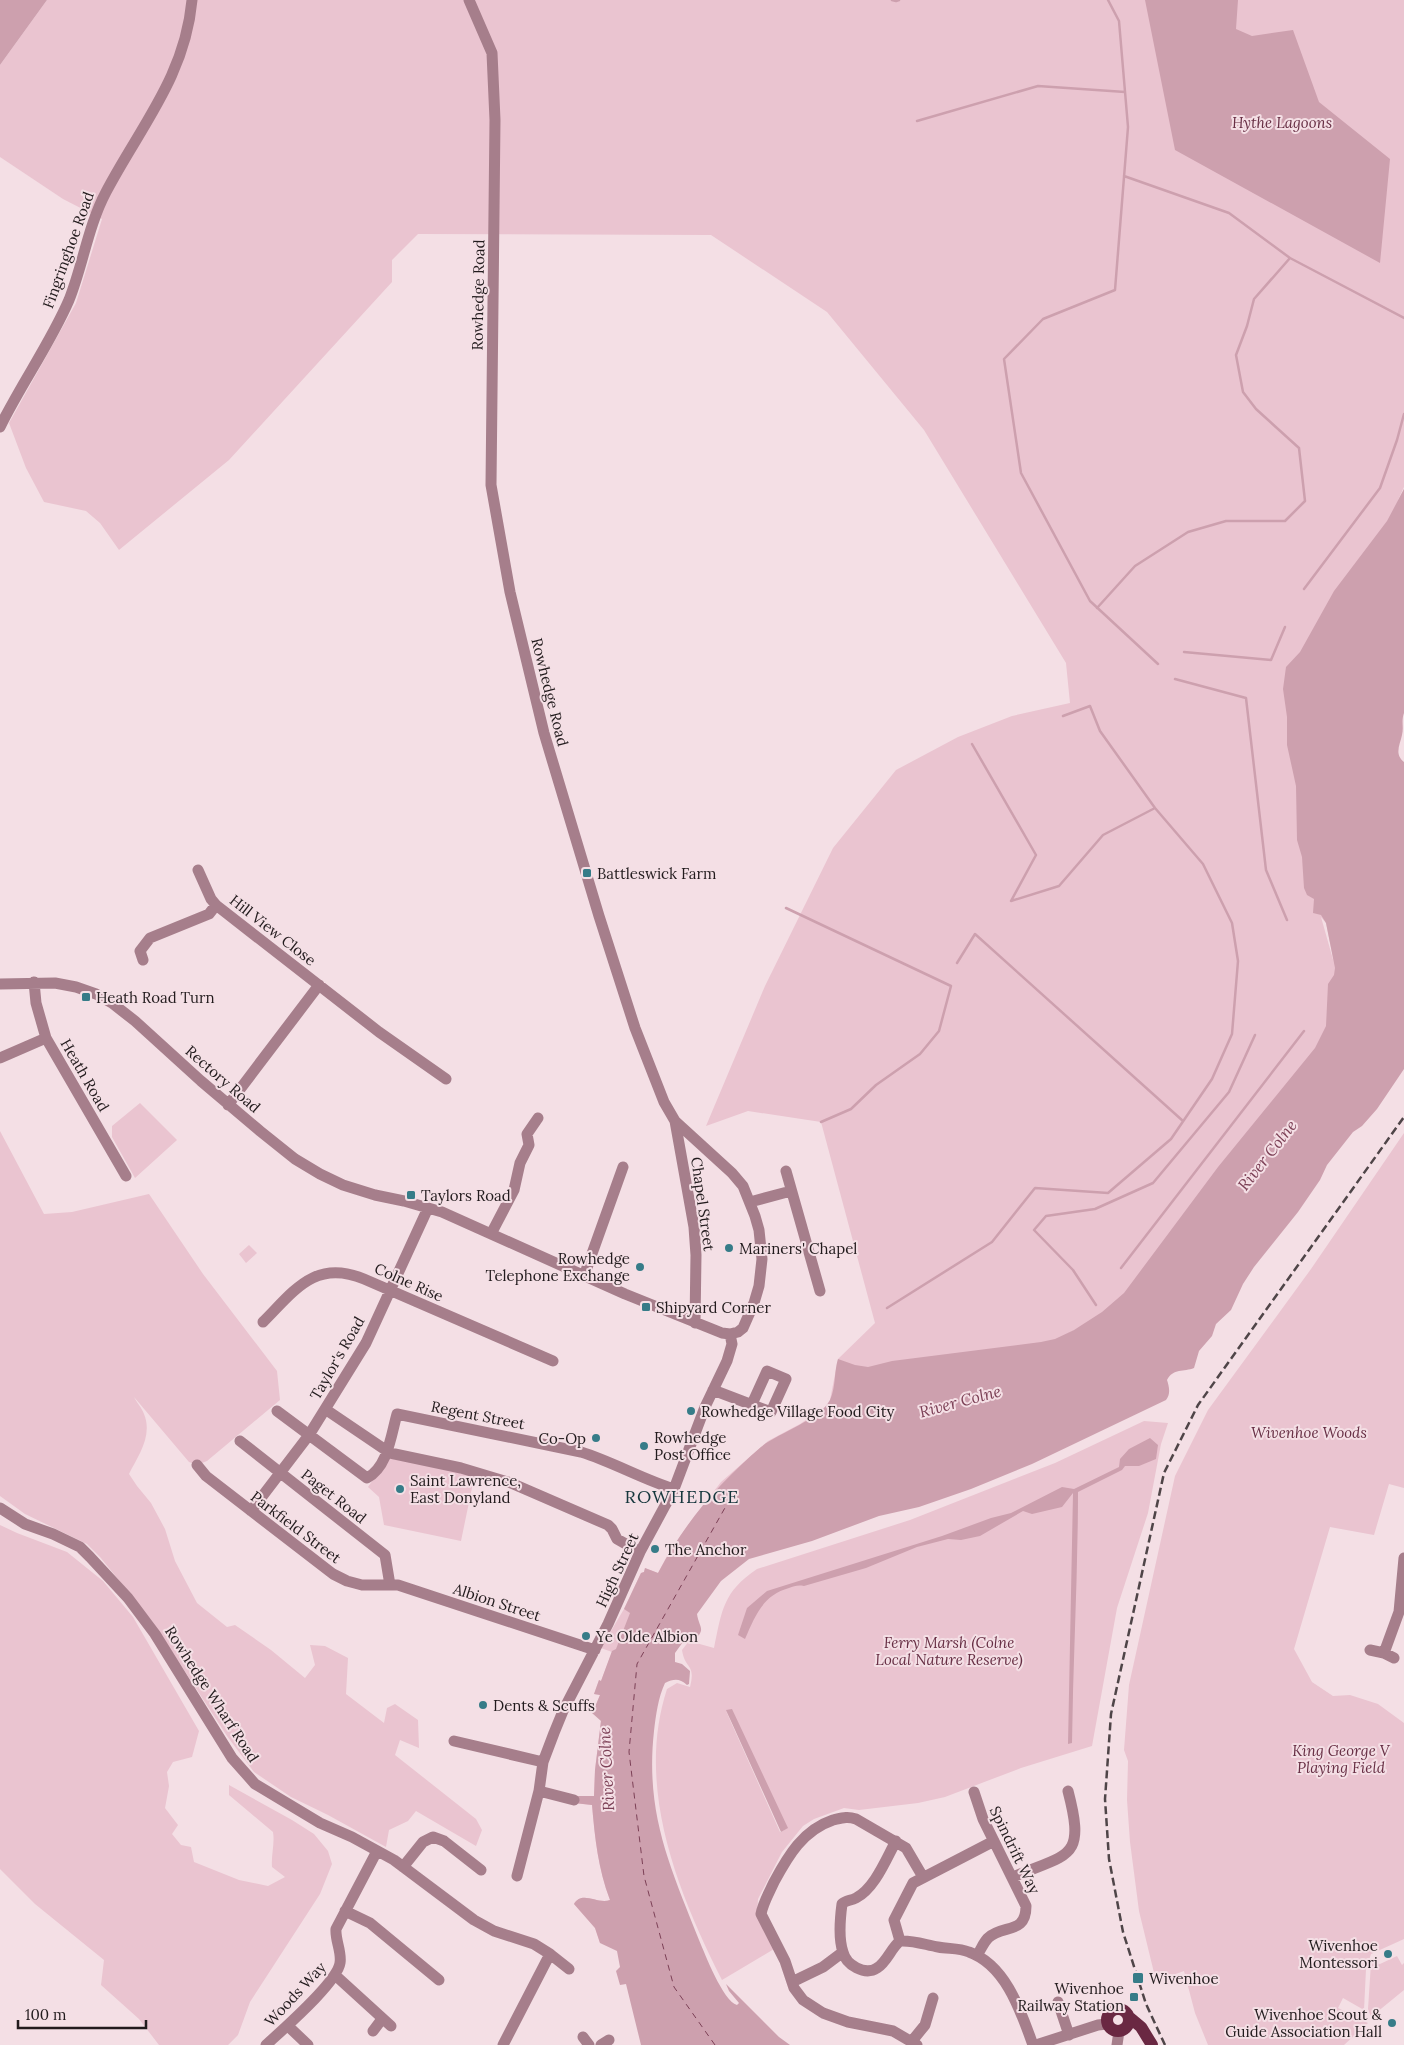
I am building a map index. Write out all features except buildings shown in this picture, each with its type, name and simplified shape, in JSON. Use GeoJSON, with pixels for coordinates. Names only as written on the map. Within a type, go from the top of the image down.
{"type":"FeatureCollection","features":[{"type":"Feature","properties":{"kind":"main road"},"geometry":{"type":"LineString","coordinates":[[1129,2017],[1127,2026],[1119,2031],[1113,2030],[1107,2024],[1107,2017],[1114,2009],[1121,2009],[1142,2027],[1152,2045]]}},
{"type":"Feature","properties":{"kind":"street","name":"Fingringhoe Road"},"geometry":{"type":"LineString","coordinates":[[0,427],[17,392],[69,299],[93,223],[106,193],[172,76],[187,33],[192,0]]}},
{"type":"Feature","properties":{"kind":"street","name":"Rowhedge Road"},"geometry":{"type":"LineString","coordinates":[[469,0],[492,53],[495,120],[491,485],[510,592],[544,733],[598,916],[635,1028],[664,1102],[674,1121],[732,1173],[743,1186],[759,1230],[761,1244],[759,1286],[746,1323],[738,1332],[730,1334]]}},
{"type":"Feature","properties":{"kind":"street","name":"Hill View Close"},"geometry":{"type":"LineString","coordinates":[[198,870],[211,899],[216,905],[379,1032],[446,1079]]}},
{"type":"Feature","properties":{"kind":"street"},"geometry":{"type":"LineString","coordinates":[[138,954],[150,938],[208,914],[216,905]]}},
{"type":"Feature","properties":{"kind":"street","name":"Heath Road"},"geometry":{"type":"LineString","coordinates":[[34,982],[36,1003],[46,1038],[126,1176]]}},
{"type":"Feature","properties":{"kind":"street","name":"Rectory Road"},"geometry":{"type":"LineString","coordinates":[[0,984],[55,983],[76,987],[96,994],[112,1003],[143,1028],[228,1105],[295,1159],[320,1174],[344,1185],[375,1195],[442,1212],[584,1276],[694,1322],[730,1334]]}},
{"type":"Feature","properties":{"kind":"street","name":"Hill View Close"},"geometry":{"type":"LineString","coordinates":[[228,1105],[319,985]]}},
{"type":"Feature","properties":{"kind":"street"},"geometry":{"type":"LineString","coordinates":[[0,1058],[46,1038]]}},
{"type":"Feature","properties":{"kind":"street"},"geometry":{"type":"LineString","coordinates":[[491,1234],[514,1190],[520,1163],[529,1145],[527,1134],[538,1118]]}},
{"type":"Feature","properties":{"kind":"street","name":"Chapel Street"},"geometry":{"type":"LineString","coordinates":[[674,1121],[694,1227],[696,1255],[694,1322]]}},
{"type":"Feature","properties":{"kind":"street"},"geometry":{"type":"LineString","coordinates":[[584,1276],[623,1167]]}},
{"type":"Feature","properties":{"kind":"street"},"geometry":{"type":"LineString","coordinates":[[786,1171],[820,1291]]}},
{"type":"Feature","properties":{"kind":"street"},"geometry":{"type":"LineString","coordinates":[[750,1202],[791,1191]]}},
{"type":"Feature","properties":{"kind":"street","name":"Taylor's Road"},"geometry":{"type":"LineString","coordinates":[[251,1511],[309,1435],[366,1342],[428,1208]]}},
{"type":"Feature","properties":{"kind":"street","name":"Colne Rise"},"geometry":{"type":"LineString","coordinates":[[264,1322],[308,1279],[327,1272],[354,1275],[553,1361]]}},
{"type":"Feature","properties":{"kind":"street","name":"High Street"},"geometry":{"type":"LineString","coordinates":[[517,1876],[539,1791],[543,1762],[563,1711],[619,1602],[640,1552],[674,1489],[731,1350],[730,1334]]}},
{"type":"Feature","properties":{"kind":"street"},"geometry":{"type":"LineString","coordinates":[[713,1390],[746,1404],[752,1404]]}},
{"type":"Feature","properties":{"kind":"street"},"geometry":{"type":"LineString","coordinates":[[326,1409],[386,1451],[409,1458],[461,1468],[511,1483],[608,1525],[617,1539],[640,1552]]}},
{"type":"Feature","properties":{"kind":"street"},"geometry":{"type":"LineString","coordinates":[[277,1411],[367,1478],[375,1474],[386,1451]]}},
{"type":"Feature","properties":{"kind":"street","name":"Regent Street"},"geometry":{"type":"LineString","coordinates":[[386,1451],[397,1414],[581,1452],[600,1458],[645,1480],[674,1489]]}},
{"type":"Feature","properties":{"kind":"street","name":"Paget Road"},"geometry":{"type":"LineString","coordinates":[[240,1441],[385,1555],[390,1585]]}},
{"type":"Feature","properties":{"kind":"street","name":"Parkfield Street"},"geometry":{"type":"LineString","coordinates":[[197,1465],[206,1476],[333,1574],[347,1581],[362,1585],[390,1585]]}},
{"type":"Feature","properties":{"kind":"street","name":"Rowhedge Wharf Road"},"geometry":{"type":"LineString","coordinates":[[0,1508],[25,1524],[53,1534],[80,1547],[128,1598],[155,1634],[232,1758],[255,1784],[320,1823],[377,1851],[403,1867],[474,1920],[494,1930],[534,1944],[569,1969]]}},
{"type":"Feature","properties":{"kind":"street"},"geometry":{"type":"LineString","coordinates":[[1370,1650],[1389,1656],[1402,1599],[1404,1558]]}},
{"type":"Feature","properties":{"kind":"street","name":"Albion Street"},"geometry":{"type":"LineString","coordinates":[[390,1585],[398,1585],[595,1650]]}},
{"type":"Feature","properties":{"kind":"street"},"geometry":{"type":"LineString","coordinates":[[454,1741],[543,1762]]}},
{"type":"Feature","properties":{"kind":"street"},"geometry":{"type":"LineString","coordinates":[[1013,1877],[1065,1856],[1071,1849],[1075,1841],[1076,1827],[1068,1790]]}},
{"type":"Feature","properties":{"kind":"street"},"geometry":{"type":"LineString","coordinates":[[539,1791],[574,1800]]}},
{"type":"Feature","properties":{"kind":"street","name":"Spindrift Way"},"geometry":{"type":"LineString","coordinates":[[974,1792],[978,1807],[1026,1906],[1026,1915],[1023,1921],[1016,1927],[1000,1932],[988,1939],[978,1955]]}},
{"type":"Feature","properties":{"kind":"street"},"geometry":{"type":"LineString","coordinates":[[922,1877],[908,1852],[896,1841],[848,1816],[815,1828],[788,1857],[760,1914],[785,1961],[792,1982],[803,2000],[823,2013],[848,2022],[893,2031],[914,2043],[925,2025],[933,1998]]}},
{"type":"Feature","properties":{"kind":"street"},"geometry":{"type":"LineString","coordinates":[[403,1867],[423,1842],[433,1837],[444,1841],[481,1870]]}},
{"type":"Feature","properties":{"kind":"street"},"geometry":{"type":"LineString","coordinates":[[896,1841],[876,1878],[856,1898],[842,1904],[840,1918],[843,1952],[845,1957],[856,1967],[860,1970],[877,1968],[900,1941],[957,1948],[978,1955],[1008,1988],[1034,2045],[1107,2024]]}},
{"type":"Feature","properties":{"kind":"street"},"geometry":{"type":"LineString","coordinates":[[900,1941],[894,1920],[911,1886],[922,1877],[994,1841]]}},
{"type":"Feature","properties":{"kind":"street","name":"Woods Way"},"geometry":{"type":"LineString","coordinates":[[266,2045],[288,2026],[335,1975],[340,1960],[335,1936],[336,1929],[377,1851]]}},
{"type":"Feature","properties":{"kind":"street"},"geometry":{"type":"LineString","coordinates":[[345,1911],[370,1923],[439,1980]]}},
{"type":"Feature","properties":{"kind":"street"},"geometry":{"type":"LineString","coordinates":[[792,1982],[823,1967],[843,1952]]}},
{"type":"Feature","properties":{"kind":"street"},"geometry":{"type":"LineString","coordinates":[[503,2045],[550,1954]]}},
{"type":"Feature","properties":{"kind":"street"},"geometry":{"type":"LineString","coordinates":[[335,1975],[387,2023],[373,2031]]}},
{"type":"Feature","properties":{"kind":"street"},"geometry":{"type":"LineString","coordinates":[[1058,2002],[1069,2035]]}},
{"type":"Feature","properties":{"kind":"street"},"geometry":{"type":"LineString","coordinates":[[288,2026],[308,2045]]}},
{"type":"Feature","properties":{"kind":"street"},"geometry":{"type":"LineString","coordinates":[[1117,2045],[1119,2031]]}},
{"type":"Feature","properties":{"kind":"green space","name":"Hythe Lagoons"},"geometry":{"type":"Polygon","coordinates":[[[47,0],[1404,0],[1404,487],[1398,500],[1404,489],[1404,568],[1374,947],[1194,1265],[695,1536],[621,1866],[600,1943],[595,1928],[574,1904],[581,1898],[600,1901],[610,1900],[598,1853],[592,1805],[574,1803],[594,1796],[601,1720],[583,1705],[585,1703],[594,1710],[600,1695],[594,1694],[612,1652],[601,1648],[645,1568],[658,1573],[668,1554],[721,1482],[768,1441],[800,1424],[825,1407],[830,1400],[838,1359],[875,1323],[821,1122],[748,1111],[706,1126],[765,986],[833,848],[896,770],[958,737],[1012,716],[1070,703],[1066,663],[924,430],[827,312],[711,235],[418,234],[392,260],[392,282],[229,460],[119,550],[100,523],[86,511],[44,502],[26,468],[9,423],[76,303],[102,219],[63,199],[0,157],[0,65],[47,0]],[[1321,917],[1334,963],[1326,923],[1321,917]]]}},
{"type":"Feature","properties":{"kind":"green space"},"geometry":{"type":"Polygon","coordinates":[[[140,1103],[177,1140],[135,1178],[112,1137],[112,1126],[140,1103]]]}},
{"type":"Feature","properties":{"kind":"green space"},"geometry":{"type":"Polygon","coordinates":[[[0,1131],[44,1214],[72,1212],[149,1194],[203,1274],[277,1371],[280,1400],[207,1461],[197,1465],[189,1462],[134,1397],[144,1414],[147,1430],[140,1453],[129,1474],[151,1503],[165,1529],[175,1561],[197,1603],[227,1627],[235,1625],[271,1650],[305,1678],[315,1665],[310,1645],[325,1646],[348,1658],[346,1694],[384,1723],[387,1708],[395,1704],[418,1720],[419,1748],[400,1740],[395,1755],[476,1819],[482,1830],[476,1846],[416,1811],[408,1821],[389,1830],[386,1847],[291,1797],[254,1772],[227,1736],[152,1621],[100,1557],[87,1544],[25,1514],[0,1496],[0,1131]]]}},
{"type":"Feature","properties":{"kind":"green space","name":"Wivenhoe Woods"},"geometry":{"type":"Polygon","coordinates":[[[1404,1133],[1404,1488],[1389,1484],[1374,1535],[1330,1527],[1294,1649],[1312,1682],[1333,1696],[1350,1695],[1378,1704],[1404,1723],[1404,1939],[1371,1954],[1366,1969],[1364,2010],[1343,1998],[1338,2008],[1368,2023],[1344,2045],[1208,2045],[1195,2013],[1184,1971],[1156,1981],[1139,1911],[1130,1842],[1127,1800],[1128,1761],[1124,1750],[1129,1685],[1175,1476],[1208,1410],[1311,1269],[1404,1133]]]}},
{"type":"Feature","properties":{"kind":"green space"},"geometry":{"type":"Polygon","coordinates":[[[249,1245],[257,1253],[246,1263],[239,1254],[249,1245]]]}},
{"type":"Feature","properties":{"kind":"green space","name":"Ferry Marsh (Colne Local Nature Reserve)"},"geometry":{"type":"Polygon","coordinates":[[[1144,1421],[1168,1423],[1161,1444],[1148,1513],[1117,1608],[1092,1746],[1021,1768],[945,1797],[918,1803],[859,1810],[844,1808],[814,1819],[803,1826],[782,1852],[758,1899],[757,1916],[774,1949],[722,1980],[690,1912],[677,1876],[666,1839],[659,1801],[656,1764],[658,1726],[667,1689],[677,1683],[690,1687],[692,1679],[691,1670],[685,1661],[682,1650],[689,1641],[714,1648],[719,1623],[726,1603],[737,1586],[757,1569],[910,1520],[1055,1463],[1144,1421]],[[726,1711],[780,1832],[787,1828],[726,1711]]]}},
{"type":"Feature","properties":{"kind":"green space"},"geometry":{"type":"Polygon","coordinates":[[[388,1458],[469,1473],[474,1478],[461,1541],[384,1525],[379,1497],[368,1487],[388,1458]]]}},
{"type":"Feature","properties":{"kind":"green space"},"geometry":{"type":"Polygon","coordinates":[[[0,1525],[67,1552],[103,1581],[133,1617],[199,1731],[192,1757],[173,1762],[167,1772],[169,1786],[165,1808],[178,1825],[172,1834],[181,1845],[191,1847],[194,1862],[239,1880],[268,1886],[285,1877],[272,1867],[273,1832],[229,1795],[229,1785],[314,1834],[328,1851],[332,1864],[320,1894],[250,2002],[238,2035],[228,2045],[159,2045],[139,2019],[101,1985],[104,1960],[35,1904],[0,1869],[0,1525]]]}},
{"type":"Feature","properties":{"kind":"green space"},"geometry":{"type":"Polygon","coordinates":[[[1397,1956],[1402,1965],[1404,1963],[1404,1990],[1371,2017],[1368,2009],[1371,1963],[1380,1964],[1397,1956]]]}},
{"type":"Feature","properties":{"kind":"water"},"geometry":{"type":"Polygon","coordinates":[[[0,0],[47,0],[0,65],[0,0]]]}},
{"type":"Feature","properties":{"kind":"water"},"geometry":{"type":"Polygon","coordinates":[[[1145,0],[1238,0],[1236,29],[1252,36],[1293,30],[1319,102],[1390,159],[1380,263],[1175,150],[1145,0]]]}},
{"type":"Feature","properties":{"kind":"water","name":"River Colne"},"geometry":{"type":"Polygon","coordinates":[[[1404,489],[1404,713],[1403,732],[1398,753],[1404,762],[1404,1069],[1377,1109],[1362,1126],[1353,1132],[1327,1165],[1320,1180],[1298,1212],[1254,1267],[1243,1284],[1231,1310],[1216,1324],[1212,1336],[1199,1351],[1194,1368],[1176,1372],[1169,1376],[1167,1380],[1169,1393],[1166,1400],[1032,1464],[971,1489],[919,1507],[879,1516],[812,1541],[749,1559],[721,1581],[697,1614],[701,1628],[700,1634],[693,1641],[691,1635],[688,1635],[675,1653],[675,1662],[682,1664],[690,1671],[689,1684],[687,1685],[676,1680],[665,1683],[661,1695],[655,1725],[652,1761],[653,1788],[662,1839],[678,1888],[720,1986],[732,2002],[737,2005],[739,2003],[726,1984],[779,2037],[790,2045],[641,2045],[626,1984],[620,1985],[616,1971],[620,1967],[617,1951],[600,1943],[595,1928],[574,1904],[581,1898],[600,1901],[610,1900],[598,1853],[592,1805],[574,1803],[575,1796],[594,1796],[601,1721],[583,1705],[585,1703],[594,1709],[600,1695],[594,1694],[612,1651],[616,1649],[630,1613],[624,1609],[641,1573],[644,1572],[645,1568],[658,1573],[668,1554],[691,1520],[745,1461],[768,1442],[809,1420],[825,1407],[832,1395],[838,1359],[868,1367],[892,1361],[1041,1342],[1055,1339],[1074,1330],[1102,1312],[1124,1293],[1218,1167],[1315,1048],[1326,1026],[1328,984],[1334,975],[1335,968],[1326,923],[1321,915],[1313,913],[1314,899],[1307,895],[1304,888],[1302,857],[1297,840],[1296,786],[1287,745],[1287,717],[1283,689],[1286,667],[1300,652],[1334,591],[1387,521],[1404,489]]]}},
{"type":"Feature","properties":{"kind":"water"},"geometry":{"type":"Polygon","coordinates":[[[1150,1438],[1158,1445],[1156,1459],[1139,1466],[1125,1466],[1122,1470],[1078,1492],[1072,1743],[1068,1744],[1073,1493],[1062,1507],[1032,1514],[1023,1511],[980,1536],[961,1540],[948,1539],[917,1547],[866,1568],[780,1591],[766,1601],[752,1622],[745,1639],[738,1635],[747,1608],[767,1591],[1011,1513],[1062,1487],[1074,1489],[1119,1467],[1120,1459],[1129,1449],[1150,1438]]]}},
{"type":"Feature","properties":{"kind":"water"},"geometry":{"type":"Polygon","coordinates":[[[732,1709],[788,1828],[781,1832],[726,1710],[732,1709]]]}},
{"type":"Feature","properties":{"kind":"waterway"},"geometry":{"type":"LineString","coordinates":[[892,0],[899,0]]}},
{"type":"Feature","properties":{"kind":"waterway"},"geometry":{"type":"LineString","coordinates":[[1108,0],[1119,21],[1128,127],[1115,290],[1043,319],[1004,359],[1021,473],[1090,601],[1158,664]]}},
{"type":"Feature","properties":{"kind":"waterway"},"geometry":{"type":"LineString","coordinates":[[917,121],[1038,86],[1125,92]]}},
{"type":"Feature","properties":{"kind":"waterway"},"geometry":{"type":"LineString","coordinates":[[1124,176],[1229,213],[1290,258]]}},
{"type":"Feature","properties":{"kind":"waterway"},"geometry":{"type":"LineString","coordinates":[[1097,608],[1135,566],[1188,532],[1226,521],[1285,521],[1305,501],[1299,448],[1256,409],[1243,392],[1236,355],[1247,326],[1254,299],[1290,258],[1404,318]]}},
{"type":"Feature","properties":{"kind":"waterway"},"geometry":{"type":"LineString","coordinates":[[1304,589],[1380,488],[1404,414]]}},
{"type":"Feature","properties":{"kind":"waterway"},"geometry":{"type":"LineString","coordinates":[[1184,652],[1271,660],[1285,627]]}},
{"type":"Feature","properties":{"kind":"waterway"},"geometry":{"type":"LineString","coordinates":[[1175,679],[1246,698],[1266,870],[1287,920]]}},
{"type":"Feature","properties":{"kind":"waterway"},"geometry":{"type":"LineString","coordinates":[[887,1308],[992,1242],[1035,1188],[1108,1193],[1171,1139],[1212,1079],[1232,1034],[1238,961],[1232,923],[1203,864],[1155,808],[1100,731],[1090,706],[1063,716]]}},
{"type":"Feature","properties":{"kind":"waterway"},"geometry":{"type":"LineString","coordinates":[[972,744],[1036,855],[1011,901],[1059,886],[1103,835],[1155,808]]}},
{"type":"Feature","properties":{"kind":"waterway"},"geometry":{"type":"LineString","coordinates":[[786,908],[951,986],[939,1031],[920,1054],[876,1085],[851,1109],[821,1122]]}},
{"type":"Feature","properties":{"kind":"waterway"},"geometry":{"type":"LineString","coordinates":[[957,963],[975,934],[1183,1121]]}},
{"type":"Feature","properties":{"kind":"waterway"},"geometry":{"type":"LineString","coordinates":[[1121,1268],[1304,1031]]}},
{"type":"Feature","properties":{"kind":"waterway"},"geometry":{"type":"LineString","coordinates":[[1096,1305],[1073,1270],[1034,1230],[1046,1216],[1095,1209],[1153,1183],[1229,1092],[1255,1035]]}},
{"type":"Feature","properties":{"kind":"ferry route"},"geometry":{"type":"LineString","coordinates":[[715,2045],[674,1987],[644,1876],[629,1752],[637,1664],[735,1490]]}},
{"type":"Feature","properties":{"kind":"railway"},"geometry":{"type":"LineString","coordinates":[[1165,2045],[1146,2004],[1123,1932],[1109,1859],[1105,1799],[1111,1714],[1164,1473],[1198,1405],[1404,1117]]}},
{"type":"Feature","properties":{"kind":"place","name":"Battleswick Farm"},"geometry":{"type":"Point","coordinates":[587,873]}},
{"type":"Feature","properties":{"kind":"place","name":"Heath Road Turn"},"geometry":{"type":"Point","coordinates":[86,997]}},
{"type":"Feature","properties":{"kind":"place","name":"Taylors Road"},"geometry":{"type":"Point","coordinates":[411,1195]}},
{"type":"Feature","properties":{"kind":"place","name":"Mariners' Chapel"},"geometry":{"type":"Point","coordinates":[729,1248]}},
{"type":"Feature","properties":{"kind":"place","name":"Rowhedge Telephone Exchange"},"geometry":{"type":"Point","coordinates":[640,1267]}},
{"type":"Feature","properties":{"kind":"place","name":"Shipyard Corner"},"geometry":{"type":"Point","coordinates":[646,1307]}},
{"type":"Feature","properties":{"kind":"place","name":"Rowhedge Village Food City"},"geometry":{"type":"Point","coordinates":[691,1411]}},
{"type":"Feature","properties":{"kind":"place","name":"Co-Op"},"geometry":{"type":"Point","coordinates":[596,1438]}},
{"type":"Feature","properties":{"kind":"place","name":"Rowhedge Post Office"},"geometry":{"type":"Point","coordinates":[644,1446]}},
{"type":"Feature","properties":{"kind":"place","name":"Saint Lawrence, East Donyland"},"geometry":{"type":"Point","coordinates":[400,1489]}},
{"type":"Feature","properties":{"kind":"place","name":"The Anchor"},"geometry":{"type":"Point","coordinates":[655,1549]}},
{"type":"Feature","properties":{"kind":"place","name":"Ye Olde Albion"},"geometry":{"type":"Point","coordinates":[586,1636]}},
{"type":"Feature","properties":{"kind":"place","name":"Dents & Scuffs"},"geometry":{"type":"Point","coordinates":[483,1705]}},
{"type":"Feature","properties":{"kind":"place","name":"Wivenhoe Montessori"},"geometry":{"type":"Point","coordinates":[1388,1954]}},
{"type":"Feature","properties":{"kind":"place","name":"Wivenhoe"},"geometry":{"type":"Point","coordinates":[1138,1978]}},
{"type":"Feature","properties":{"kind":"place","name":"Wivenhoe Railway Station"},"geometry":{"type":"Point","coordinates":[1134,1997]}},
{"type":"Feature","properties":{"kind":"place","name":"Wivenhoe Scout & Guide Association Hall"},"geometry":{"type":"Point","coordinates":[1392,2023]}},
{"type":"Feature","properties":{"kind":"district","name":"ROWHEDGE"},"geometry":{"type":"Point","coordinates":[682,1496]}},
{"type":"Feature","properties":{"kind":"park label","name":"King George V Playing Field"},"geometry":{"type":"Point","coordinates":[1341,1758]}}]}
